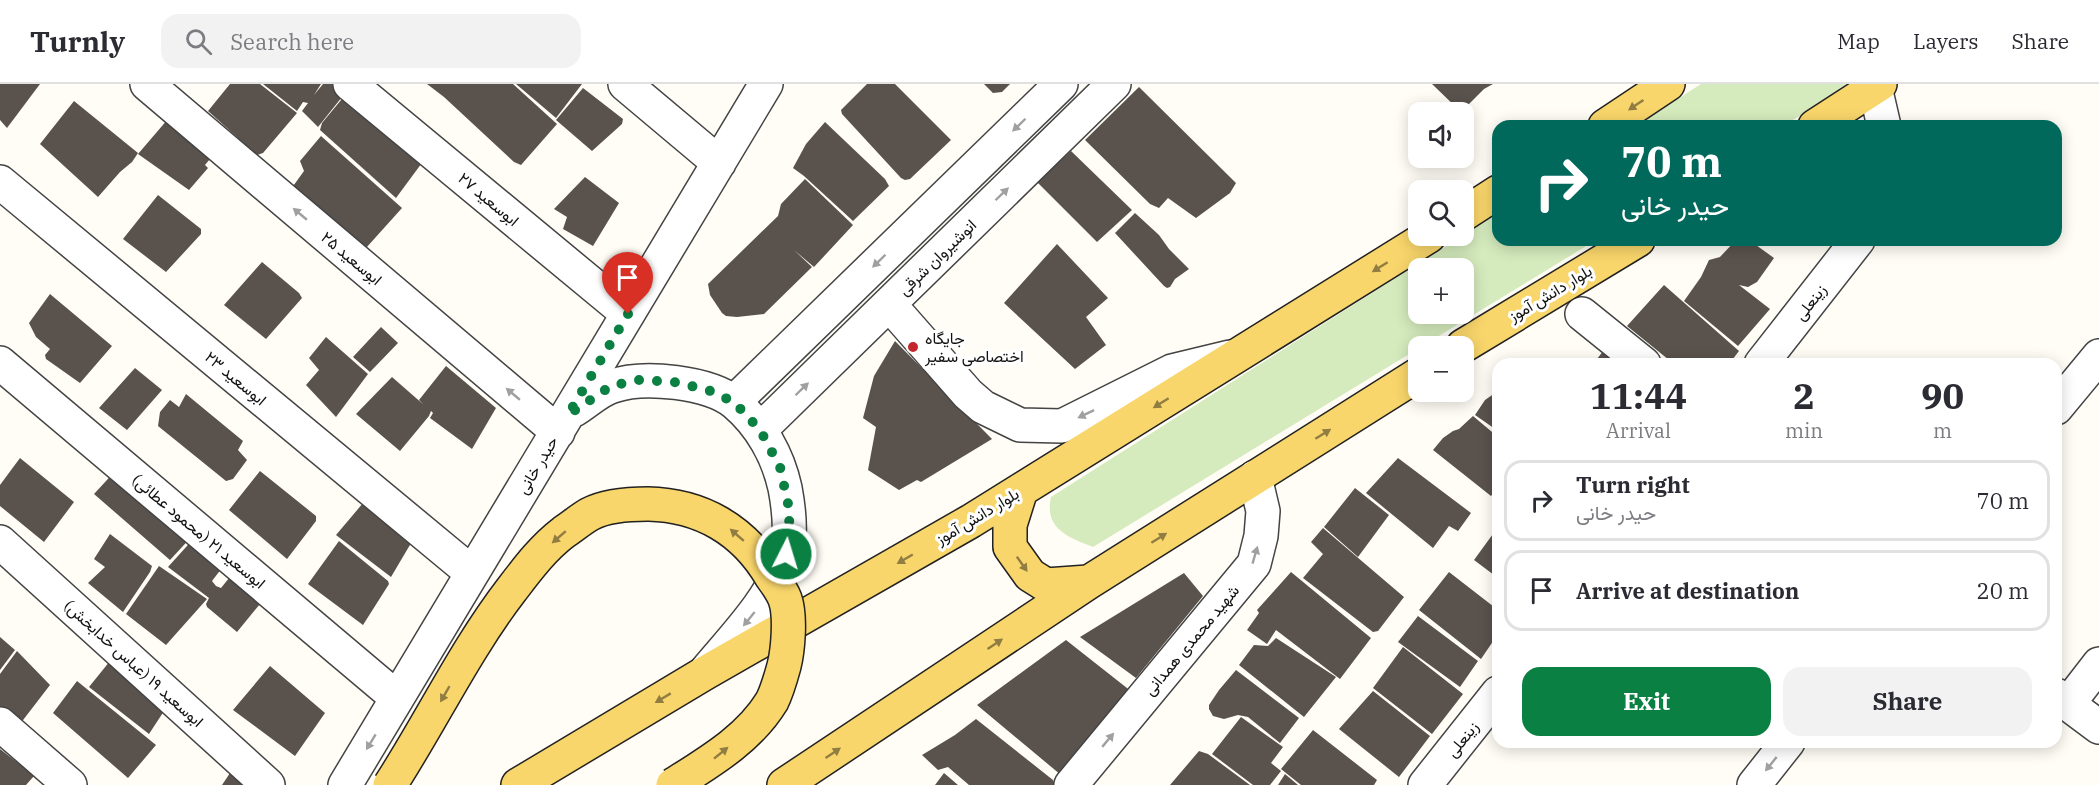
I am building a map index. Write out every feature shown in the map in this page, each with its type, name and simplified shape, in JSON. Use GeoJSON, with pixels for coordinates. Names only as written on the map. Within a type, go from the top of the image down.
{"type":"FeatureCollection","features":[{"type":"Feature","properties":{"kind":"main road"},"geometry":{"type":"LineString","coordinates":[[1614,120],[1668,84]]}},
{"type":"Feature","properties":{"kind":"main road"},"geometry":{"type":"LineString","coordinates":[[1824,120],[1877,86]]}},
{"type":"Feature","properties":{"kind":"main road"},"geometry":{"type":"LineString","coordinates":[[1474,208],[1492,196]]}},
{"type":"Feature","properties":{"kind":"main road","name":"بلوار دانش آموز"},"geometry":{"type":"LineString","coordinates":[[518,785],[705,673],[970,521],[1413,246]]}},
{"type":"Feature","properties":{"kind":"main road","name":"بلوار دانش آموز"},"geometry":{"type":"LineString","coordinates":[[1474,339],[1628,246]]}},
{"type":"Feature","properties":{"kind":"main road"},"geometry":{"type":"LineString","coordinates":[[784,785],[1089,582],[1408,381]]}},
{"type":"Feature","properties":{"kind":"main road"},"geometry":{"type":"LineString","coordinates":[[1021,490],[1010,525],[1010,547],[1030,575],[1046,585],[1089,582]]}},
{"type":"Feature","properties":{"kind":"main road"},"geometry":{"type":"LineString","coordinates":[[390,785],[415,747],[489,620],[535,559],[562,534],[591,513],[637,504],[663,505],[689,510],[711,517],[731,529],[762,560],[786,600],[788,648],[782,674],[772,700],[749,731],[711,761],[672,785]]}},
{"type":"Feature","properties":{"kind":"street","name":"ابوسعید ۲۵"},"geometry":{"type":"LineString","coordinates":[[147,84],[563,423]]}},
{"type":"Feature","properties":{"kind":"street","name":"ابوسعید ۲۷"},"geometry":{"type":"LineString","coordinates":[[350,84],[628,314]]}},
{"type":"Feature","properties":{"kind":"street"},"geometry":{"type":"LineString","coordinates":[[625,84],[719,163]]}},
{"type":"Feature","properties":{"kind":"street","name":"حیدر خانی"},"geometry":{"type":"LineString","coordinates":[[345,785],[766,84]]}},
{"type":"Feature","properties":{"kind":"street"},"geometry":{"type":"LineString","coordinates":[[734,402],[1060,84]]}},
{"type":"Feature","properties":{"kind":"street","name":"انوشیروان شرقی"},"geometry":{"type":"LineString","coordinates":[[760,430],[1114,84]]}},
{"type":"Feature","properties":{"kind":"street"},"geometry":{"type":"LineString","coordinates":[[1877,86],[1883,120]]}},
{"type":"Feature","properties":{"kind":"street","name":"ابوسعید ۲۳"},"geometry":{"type":"LineString","coordinates":[[0,182],[472,573]]}},
{"type":"Feature","properties":{"kind":"street","name":"زینعلی"},"geometry":{"type":"LineString","coordinates":[[1766,358],[1853,246]]}},
{"type":"Feature","properties":{"kind":"street"},"geometry":{"type":"LineString","coordinates":[[889,304],[968,394],[983,407],[1020,425],[1062,426],[1172,371],[1237,356]]}},
{"type":"Feature","properties":{"kind":"street"},"geometry":{"type":"LineString","coordinates":[[1582,314],[1637,358]]}},
{"type":"Feature","properties":{"kind":"street"},"geometry":{"type":"LineString","coordinates":[[2062,401],[2099,356]]}},
{"type":"Feature","properties":{"kind":"street","name":"ابوسعید ۲۱ (محمود عطائی)"},"geometry":{"type":"LineString","coordinates":[[0,363],[397,698]]}},
{"type":"Feature","properties":{"kind":"street"},"geometry":{"type":"LineString","coordinates":[[563,423],[611,386],[639,380],[674,382],[708,390],[734,402],[760,430],[780,467],[790,513],[786,554],[764,600],[705,673]]}},
{"type":"Feature","properties":{"kind":"street","name":"شهید محمدی همدانی"},"geometry":{"type":"LineString","coordinates":[[1071,785],[1254,564],[1261,536],[1263,511],[1255,477]]}},
{"type":"Feature","properties":{"kind":"street","name":"ابوسعید ۱۹ (عباس خدابخش)"},"geometry":{"type":"LineString","coordinates":[[0,542],[268,785]]}},
{"type":"Feature","properties":{"kind":"street"},"geometry":{"type":"LineString","coordinates":[[2099,664],[2062,699],[2099,727]]}},
{"type":"Feature","properties":{"kind":"street","name":"زینعلی"},"geometry":{"type":"LineString","coordinates":[[1425,785],[1492,701]]}},
{"type":"Feature","properties":{"kind":"street"},"geometry":{"type":"LineString","coordinates":[[0,724],[70,785]]}},
{"type":"Feature","properties":{"kind":"street"},"geometry":{"type":"LineString","coordinates":[[1754,785],[1783,748]]}},
{"type":"Feature","properties":{"kind":"green space"},"geometry":{"type":"Polygon","coordinates":[[[1701,84],[1846,84],[1793,120],[1645,120],[1701,84]]]}},
{"type":"Feature","properties":{"kind":"green space"},"geometry":{"type":"Polygon","coordinates":[[[1492,217],[1492,246],[1586,246],[1474,314],[1474,258],[1427,258],[1446,246],[1474,246],[1474,228],[1492,217]]]}},
{"type":"Feature","properties":{"kind":"green space"},"geometry":{"type":"Polygon","coordinates":[[[1408,270],[1408,324],[1458,324],[1439,336],[1408,336],[1408,355],[1093,547],[1060,530],[1051,517],[1051,497],[1408,270]]]}},
{"type":"Feature","properties":{"kind":"building"},"geometry":{"type":"Polygon","coordinates":[[[0,84],[40,84],[7,128],[0,120],[0,84]]]}},
{"type":"Feature","properties":{"kind":"building"},"geometry":{"type":"Polygon","coordinates":[[[230,84],[260,84],[297,113],[263,153],[257,155],[208,111],[230,84]]]}},
{"type":"Feature","properties":{"kind":"building"},"geometry":{"type":"Polygon","coordinates":[[[263,84],[321,84],[314,95],[323,84],[346,84],[350,87],[318,127],[302,111],[308,103],[303,102],[297,111],[263,84]]]}},
{"type":"Feature","properties":{"kind":"building"},"geometry":{"type":"Polygon","coordinates":[[[427,84],[513,84],[557,124],[521,165],[514,162],[427,84]]]}},
{"type":"Feature","properties":{"kind":"building"},"geometry":{"type":"Polygon","coordinates":[[[516,84],[582,84],[556,118],[516,84]]]}},
{"type":"Feature","properties":{"kind":"building"},"geometry":{"type":"Polygon","coordinates":[[[867,84],[895,84],[951,140],[910,179],[901,178],[842,114],[841,110],[867,84]]]}},
{"type":"Feature","properties":{"kind":"building"},"geometry":{"type":"Polygon","coordinates":[[[984,84],[1010,84],[1002,92],[993,93],[984,84]]]}},
{"type":"Feature","properties":{"kind":"building"},"geometry":{"type":"Polygon","coordinates":[[[1432,84],[1493,84],[1484,89],[1471,102],[1451,102],[1432,84]]]}},
{"type":"Feature","properties":{"kind":"building"},"geometry":{"type":"Polygon","coordinates":[[[1139,87],[1236,183],[1230,193],[1196,218],[1168,198],[1159,208],[1150,204],[1085,140],[1139,87]]]}},
{"type":"Feature","properties":{"kind":"building"},"geometry":{"type":"Polygon","coordinates":[[[351,88],[427,156],[396,198],[320,130],[322,123],[351,88]]]}},
{"type":"Feature","properties":{"kind":"building"},"geometry":{"type":"Polygon","coordinates":[[[583,88],[623,119],[622,124],[592,151],[556,120],[583,88]]]}},
{"type":"Feature","properties":{"kind":"building"},"geometry":{"type":"Polygon","coordinates":[[[74,101],[138,153],[98,197],[40,144],[74,101]]]}},
{"type":"Feature","properties":{"kind":"building"},"geometry":{"type":"Polygon","coordinates":[[[174,112],[219,148],[205,165],[208,168],[189,190],[138,154],[174,112]]]}},
{"type":"Feature","properties":{"kind":"building"},"geometry":{"type":"Polygon","coordinates":[[[825,122],[885,179],[889,186],[853,221],[793,168],[806,144],[825,122]]]}},
{"type":"Feature","properties":{"kind":"building"},"geometry":{"type":"Polygon","coordinates":[[[321,136],[402,208],[366,248],[291,189],[304,171],[300,161],[321,136]]]}},
{"type":"Feature","properties":{"kind":"building"},"geometry":{"type":"Polygon","coordinates":[[[1071,151],[1132,210],[1097,242],[1037,182],[1071,151]]]}},
{"type":"Feature","properties":{"kind":"building"},"geometry":{"type":"Polygon","coordinates":[[[585,177],[619,203],[593,246],[563,229],[567,217],[554,209],[585,177]]]}},
{"type":"Feature","properties":{"kind":"building"},"geometry":{"type":"Polygon","coordinates":[[[805,179],[853,225],[814,267],[794,250],[812,267],[764,314],[726,316],[710,295],[708,284],[778,216],[781,204],[805,179]]]}},
{"type":"Feature","properties":{"kind":"building"},"geometry":{"type":"Polygon","coordinates":[[[158,195],[201,229],[201,234],[166,272],[123,239],[158,195]]]}},
{"type":"Feature","properties":{"kind":"building"},"geometry":{"type":"Polygon","coordinates":[[[1135,213],[1159,235],[1189,269],[1175,279],[1170,287],[1164,286],[1115,233],[1135,213]]]}},
{"type":"Feature","properties":{"kind":"building"},"geometry":{"type":"Polygon","coordinates":[[[1057,244],[1108,298],[1086,317],[1106,345],[1075,369],[1004,303],[1057,244]]]}},
{"type":"Feature","properties":{"kind":"building"},"geometry":{"type":"Polygon","coordinates":[[[1730,246],[1757,246],[1774,258],[1757,282],[1748,287],[1739,285],[1770,309],[1738,346],[1684,301],[1701,277],[1709,260],[1720,257],[1730,246]]]}},
{"type":"Feature","properties":{"kind":"building"},"geometry":{"type":"Polygon","coordinates":[[[262,262],[302,298],[266,339],[224,305],[262,262]]]}},
{"type":"Feature","properties":{"kind":"building"},"geometry":{"type":"Polygon","coordinates":[[[1664,285],[1739,351],[1734,358],[1667,358],[1627,326],[1664,285]]]}},
{"type":"Feature","properties":{"kind":"building"},"geometry":{"type":"Polygon","coordinates":[[[50,294],[112,346],[80,383],[46,359],[45,355],[50,349],[36,337],[29,323],[50,294]]]}},
{"type":"Feature","properties":{"kind":"building"},"geometry":{"type":"Polygon","coordinates":[[[381,327],[398,343],[370,372],[353,357],[381,327]]]}},
{"type":"Feature","properties":{"kind":"building"},"geometry":{"type":"Polygon","coordinates":[[[326,337],[368,374],[336,417],[306,385],[319,370],[309,358],[326,337]]]}},
{"type":"Feature","properties":{"kind":"building"},"geometry":{"type":"Polygon","coordinates":[[[895,341],[992,439],[921,482],[917,480],[899,490],[868,470],[876,427],[863,418],[874,376],[895,341]]]}},
{"type":"Feature","properties":{"kind":"building"},"geometry":{"type":"Polygon","coordinates":[[[1604,350],[1615,358],[1598,358],[1604,350]]]}},
{"type":"Feature","properties":{"kind":"building"},"geometry":{"type":"Polygon","coordinates":[[[446,366],[496,408],[472,449],[430,418],[433,413],[431,411],[400,451],[356,414],[392,377],[424,405],[419,400],[446,366]]]}},
{"type":"Feature","properties":{"kind":"building"},"geometry":{"type":"Polygon","coordinates":[[[135,368],[162,390],[127,430],[99,408],[135,368]]]}},
{"type":"Feature","properties":{"kind":"building"},"geometry":{"type":"Polygon","coordinates":[[[186,394],[243,441],[238,450],[247,460],[233,479],[226,481],[158,426],[160,412],[170,400],[179,407],[186,394]]]}},
{"type":"Feature","properties":{"kind":"building"},"geometry":{"type":"Polygon","coordinates":[[[1492,395],[1492,427],[1475,415],[1485,400],[1492,395]]]}},
{"type":"Feature","properties":{"kind":"building"},"geometry":{"type":"Polygon","coordinates":[[[1473,416],[1492,432],[1491,496],[1433,450],[1443,438],[1459,429],[1473,416]]]}},
{"type":"Feature","properties":{"kind":"building"},"geometry":{"type":"Polygon","coordinates":[[[20,458],[74,502],[44,542],[0,506],[0,485],[20,458]]]}},
{"type":"Feature","properties":{"kind":"building"},"geometry":{"type":"Polygon","coordinates":[[[1398,458],[1471,513],[1458,531],[1449,526],[1433,548],[1366,493],[1398,458]]]}},
{"type":"Feature","properties":{"kind":"building"},"geometry":{"type":"Polygon","coordinates":[[[118,468],[195,533],[170,560],[94,494],[118,468]]]}},
{"type":"Feature","properties":{"kind":"building"},"geometry":{"type":"Polygon","coordinates":[[[260,471],[316,516],[316,521],[287,559],[229,510],[260,471]]]}},
{"type":"Feature","properties":{"kind":"building"},"geometry":{"type":"Polygon","coordinates":[[[1355,488],[1389,515],[1358,557],[1324,527],[1355,488]]]}},
{"type":"Feature","properties":{"kind":"building"},"geometry":{"type":"Polygon","coordinates":[[[369,496],[417,533],[391,577],[336,535],[369,496]]]}},
{"type":"Feature","properties":{"kind":"building"},"geometry":{"type":"Polygon","coordinates":[[[1323,528],[1404,597],[1378,631],[1373,632],[1303,578],[1323,554],[1311,542],[1323,528]]]}},
{"type":"Feature","properties":{"kind":"building"},"geometry":{"type":"Polygon","coordinates":[[[110,534],[152,566],[123,612],[88,583],[105,567],[94,559],[110,534]]]}},
{"type":"Feature","properties":{"kind":"building"},"geometry":{"type":"Polygon","coordinates":[[[1492,535],[1492,574],[1474,560],[1492,535]]]}},
{"type":"Feature","properties":{"kind":"building"},"geometry":{"type":"Polygon","coordinates":[[[196,536],[228,560],[212,581],[216,586],[221,588],[238,567],[269,593],[237,632],[207,607],[209,598],[168,567],[196,536]]]}},
{"type":"Feature","properties":{"kind":"building"},"geometry":{"type":"Polygon","coordinates":[[[339,541],[389,584],[363,625],[308,584],[339,541]]]}},
{"type":"Feature","properties":{"kind":"building"},"geometry":{"type":"Polygon","coordinates":[[[159,566],[207,599],[166,645],[126,614],[159,566]]]}},
{"type":"Feature","properties":{"kind":"building"},"geometry":{"type":"Polygon","coordinates":[[[1291,572],[1371,638],[1340,679],[1276,630],[1267,644],[1247,630],[1259,613],[1257,610],[1291,572]]]}},
{"type":"Feature","properties":{"kind":"building"},"geometry":{"type":"Polygon","coordinates":[[[1449,572],[1492,605],[1492,643],[1481,659],[1419,610],[1449,572]]]}},
{"type":"Feature","properties":{"kind":"building"},"geometry":{"type":"Polygon","coordinates":[[[1184,573],[1203,596],[1136,678],[1080,637],[1184,573]]]}},
{"type":"Feature","properties":{"kind":"building"},"geometry":{"type":"Polygon","coordinates":[[[1418,616],[1478,661],[1460,687],[1398,642],[1418,616]]]}},
{"type":"Feature","properties":{"kind":"building"},"geometry":{"type":"Polygon","coordinates":[[[0,637],[15,650],[0,670],[0,637]]]}},
{"type":"Feature","properties":{"kind":"building"},"geometry":{"type":"Polygon","coordinates":[[[1276,638],[1336,677],[1304,717],[1239,665],[1254,645],[1268,646],[1276,638]]]}},
{"type":"Feature","properties":{"kind":"building"},"geometry":{"type":"Polygon","coordinates":[[[1066,640],[1132,692],[1061,775],[977,705],[1066,640]]]}},
{"type":"Feature","properties":{"kind":"building"},"geometry":{"type":"Polygon","coordinates":[[[1403,647],[1463,694],[1432,734],[1373,688],[1403,647]]]}},
{"type":"Feature","properties":{"kind":"building"},"geometry":{"type":"Polygon","coordinates":[[[17,651],[50,685],[20,724],[0,708],[0,674],[17,651]]]}},
{"type":"Feature","properties":{"kind":"building"},"geometry":{"type":"Polygon","coordinates":[[[110,661],[166,708],[149,734],[89,687],[110,661]]]}},
{"type":"Feature","properties":{"kind":"building"},"geometry":{"type":"Polygon","coordinates":[[[270,666],[325,713],[295,756],[233,710],[270,666]]]}},
{"type":"Feature","properties":{"kind":"building"},"geometry":{"type":"Polygon","coordinates":[[[1236,670],[1299,718],[1280,743],[1248,717],[1238,715],[1224,719],[1213,716],[1209,705],[1236,670]]]}},
{"type":"Feature","properties":{"kind":"building"},"geometry":{"type":"Polygon","coordinates":[[[77,681],[156,745],[128,778],[53,713],[77,681]]]}},
{"type":"Feature","properties":{"kind":"building"},"geometry":{"type":"Polygon","coordinates":[[[1373,691],[1430,736],[1399,777],[1339,729],[1373,691]]]}},
{"type":"Feature","properties":{"kind":"building"},"geometry":{"type":"Polygon","coordinates":[[[1241,717],[1283,747],[1271,763],[1281,771],[1270,785],[1253,785],[1212,754],[1241,717]]]}},
{"type":"Feature","properties":{"kind":"building"},"geometry":{"type":"Polygon","coordinates":[[[976,719],[1053,780],[1055,785],[969,785],[948,767],[938,770],[922,755],[976,719]]]}},
{"type":"Feature","properties":{"kind":"building"},"geometry":{"type":"Polygon","coordinates":[[[1313,730],[1377,780],[1374,785],[1301,785],[1281,769],[1313,730]]]}},
{"type":"Feature","properties":{"kind":"building"},"geometry":{"type":"Polygon","coordinates":[[[0,749],[34,776],[26,785],[0,785],[0,749]]]}},
{"type":"Feature","properties":{"kind":"building"},"geometry":{"type":"Polygon","coordinates":[[[1199,751],[1208,754],[1250,785],[1170,785],[1199,751]]]}},
{"type":"Feature","properties":{"kind":"building"},"geometry":{"type":"Polygon","coordinates":[[[236,764],[261,785],[222,785],[236,764]]]}},
{"type":"Feature","properties":{"kind":"building"},"geometry":{"type":"Polygon","coordinates":[[[944,773],[958,785],[935,785],[944,773]]]}},
{"type":"Feature","properties":{"kind":"building"},"geometry":{"type":"Polygon","coordinates":[[[1285,774],[1298,785],[1278,785],[1285,774]]]}},
{"type":"Feature","properties":{"kind":"place","name":"جایگاه اختصاصی سفیر"},"geometry":{"type":"Point","coordinates":[913,347]}},
{"type":"Feature","properties":{"kind":"route"},"geometry":{"type":"LineString","coordinates":[[628,314],[568,415],[611,386],[639,380],[674,382],[708,390],[734,402],[760,430],[780,467],[790,513],[786,554]]}}]}
